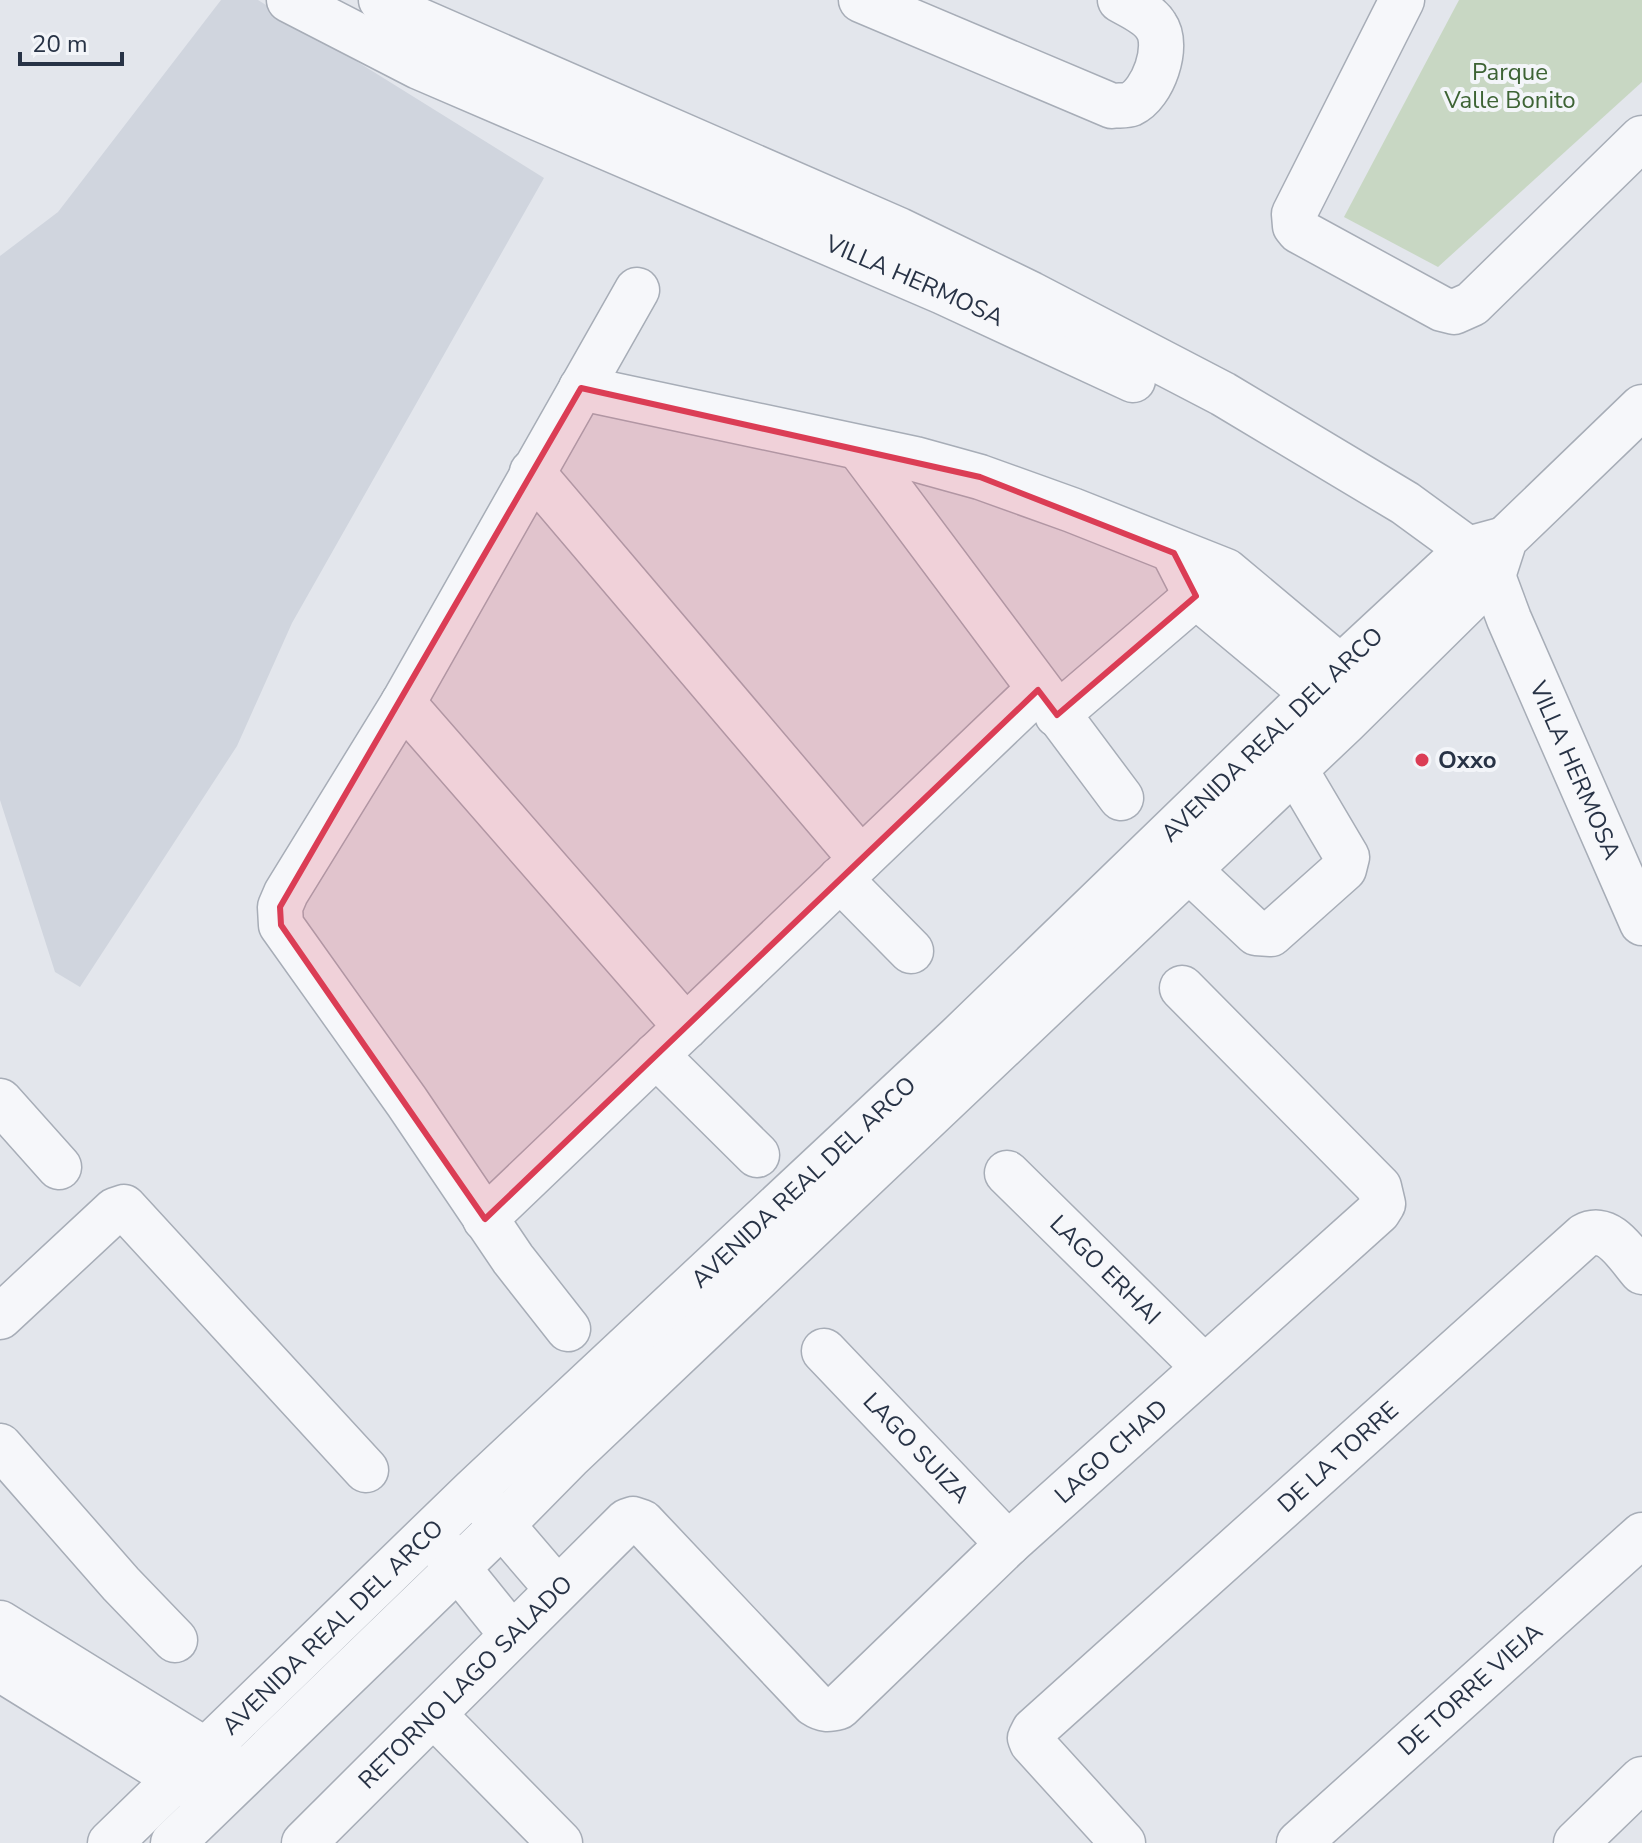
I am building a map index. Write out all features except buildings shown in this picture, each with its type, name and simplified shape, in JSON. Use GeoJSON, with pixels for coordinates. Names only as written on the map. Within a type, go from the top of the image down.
{"type":"FeatureCollection","features":[{"type":"Feature","properties":{"kind":"street","name":"VILLA HERMOSA"},"geometry":{"type":"LineString","coordinates":[[289,0],[419,67],[1111,368],[1219,425],[1482,575]]}},
{"type":"Feature","properties":{"kind":"street","name":"VILLA HERMOSA"},"geometry":{"type":"LineString","coordinates":[[381,0],[416,19],[899,230],[1031,294],[1223,394],[1405,503],[1482,575],[1642,923]]}},
{"type":"Feature","properties":{"kind":"street"},"geometry":{"type":"LineString","coordinates":[[861,0],[1112,106],[1131,104],[1146,90],[1158,67],[1162,39],[1148,17],[1120,0]]}},
{"type":"Feature","properties":{"kind":"street"},"geometry":{"type":"LineString","coordinates":[[1402,0],[1294,214],[1293,221],[1299,231],[1442,309],[1454,312],[1464,310],[1642,138]]}},
{"type":"Feature","properties":{"kind":"street"},"geometry":{"type":"LineString","coordinates":[[568,1329],[485,1219],[407,1102],[281,925],[280,907],[403,703],[637,290]]}},
{"type":"Feature","properties":{"kind":"street"},"geometry":{"type":"LineString","coordinates":[[581,388],[915,459],[980,477],[1072,510],[1174,553],[1359,708]]}},
{"type":"Feature","properties":{"kind":"street","name":"AVENIDA REAL DEL ARCO"},"geometry":{"type":"LineString","coordinates":[[110,1843],[473,1491],[972,1051],[1189,870],[1359,708],[1642,407]]}},
{"type":"Feature","properties":{"kind":"street"},"geometry":{"type":"LineString","coordinates":[[860,449],[1121,798]]}},
{"type":"Feature","properties":{"kind":"street"},"geometry":{"type":"LineString","coordinates":[[532,472],[851,869],[911,951]]}},
{"type":"Feature","properties":{"kind":"street","name":"AVENIDA REAL DEL ARCO"},"geometry":{"type":"LineString","coordinates":[[173,1843],[502,1525],[972,1051],[1327,679],[1482,575]]}},
{"type":"Feature","properties":{"kind":"street"},"geometry":{"type":"LineString","coordinates":[[485,1219],[851,869],[1048,702],[1211,584]]}},
{"type":"Feature","properties":{"kind":"street"},"geometry":{"type":"LineString","coordinates":[[403,703],[671,1041],[757,1155]]}},
{"type":"Feature","properties":{"kind":"street"},"geometry":{"type":"LineString","coordinates":[[1189,870],[1256,933],[1271,934],[1344,869],[1347,857],[1295,769]]}},
{"type":"Feature","properties":{"kind":"street","name":"LAGO CHAD"},"geometry":{"type":"LineString","coordinates":[[627,1521],[642,1522],[814,1704],[821,1709],[839,1707],[1008,1544],[1378,1212],[1383,1195],[1369,1175],[1182,988]]}},
{"type":"Feature","properties":{"kind":"street"},"geometry":{"type":"LineString","coordinates":[[0,1101],[59,1167]]}},
{"type":"Feature","properties":{"kind":"street","name":"LAGO ERHAI"},"geometry":{"type":"LineString","coordinates":[[1007,1173],[1204,1367]]}},
{"type":"Feature","properties":{"kind":"street"},"geometry":{"type":"LineString","coordinates":[[0,1317],[115,1210],[124,1207],[366,1470]]}},
{"type":"Feature","properties":{"kind":"street","name":"DE LA TORRE"},"geometry":{"type":"LineString","coordinates":[[1123,1843],[1032,1743],[1030,1738],[1034,1730],[1584,1236],[1600,1232],[1610,1235],[1642,1272]]}},
{"type":"Feature","properties":{"kind":"street","name":"LAGO SUIZA"},"geometry":{"type":"LineString","coordinates":[[824,1351],[1008,1544]]}},
{"type":"Feature","properties":{"kind":"street"},"geometry":{"type":"LineString","coordinates":[[0,1446],[121,1584],[175,1640]]}},
{"type":"Feature","properties":{"kind":"street"},"geometry":{"type":"LineString","coordinates":[[473,1491],[557,1589]]}},
{"type":"Feature","properties":{"kind":"street","name":"RETORNO LAGO SALADO"},"geometry":{"type":"LineString","coordinates":[[304,1843],[627,1521]]}},
{"type":"Feature","properties":{"kind":"street"},"geometry":{"type":"LineString","coordinates":[[429,1533],[512,1635]]}},
{"type":"Feature","properties":{"kind":"street","name":"DE TORRE VIEJA"},"geometry":{"type":"LineString","coordinates":[[1299,1843],[1642,1535]]}},
{"type":"Feature","properties":{"kind":"street"},"geometry":{"type":"LineString","coordinates":[[0,1623],[191,1765]]}},
{"type":"Feature","properties":{"kind":"street"},"geometry":{"type":"LineString","coordinates":[[0,1669],[191,1765],[230,1788]]}},
{"type":"Feature","properties":{"kind":"street"},"geometry":{"type":"LineString","coordinates":[[434,1715],[560,1843]]}},
{"type":"Feature","properties":{"kind":"street"},"geometry":{"type":"LineString","coordinates":[[1576,1843],[1642,1779]]}},
{"type":"Feature","properties":{"kind":"highlighted area"},"geometry":{"type":"Polygon","coordinates":[[[581,388],[980,477],[1174,553],[1196,596],[1057,715],[1038,690],[485,1219],[281,925],[280,907],[581,388]]]}},
{"type":"Feature","properties":{"kind":"shaded area"},"geometry":{"type":"Polygon","coordinates":[[[221,0],[258,0],[544,178],[292,623],[237,746],[80,987],[55,972],[0,800],[0,256],[58,212],[221,0]]]}},
{"type":"Feature","properties":{"kind":"green space","name":"Parque Valle Bonito"},"geometry":{"type":"Polygon","coordinates":[[[1459,0],[1642,0],[1642,82],[1438,267],[1344,217],[1459,0]]]}},
{"type":"Feature","properties":{"kind":"place","name":"Oxxo"},"geometry":{"type":"Point","coordinates":[1422,760]}}]}
